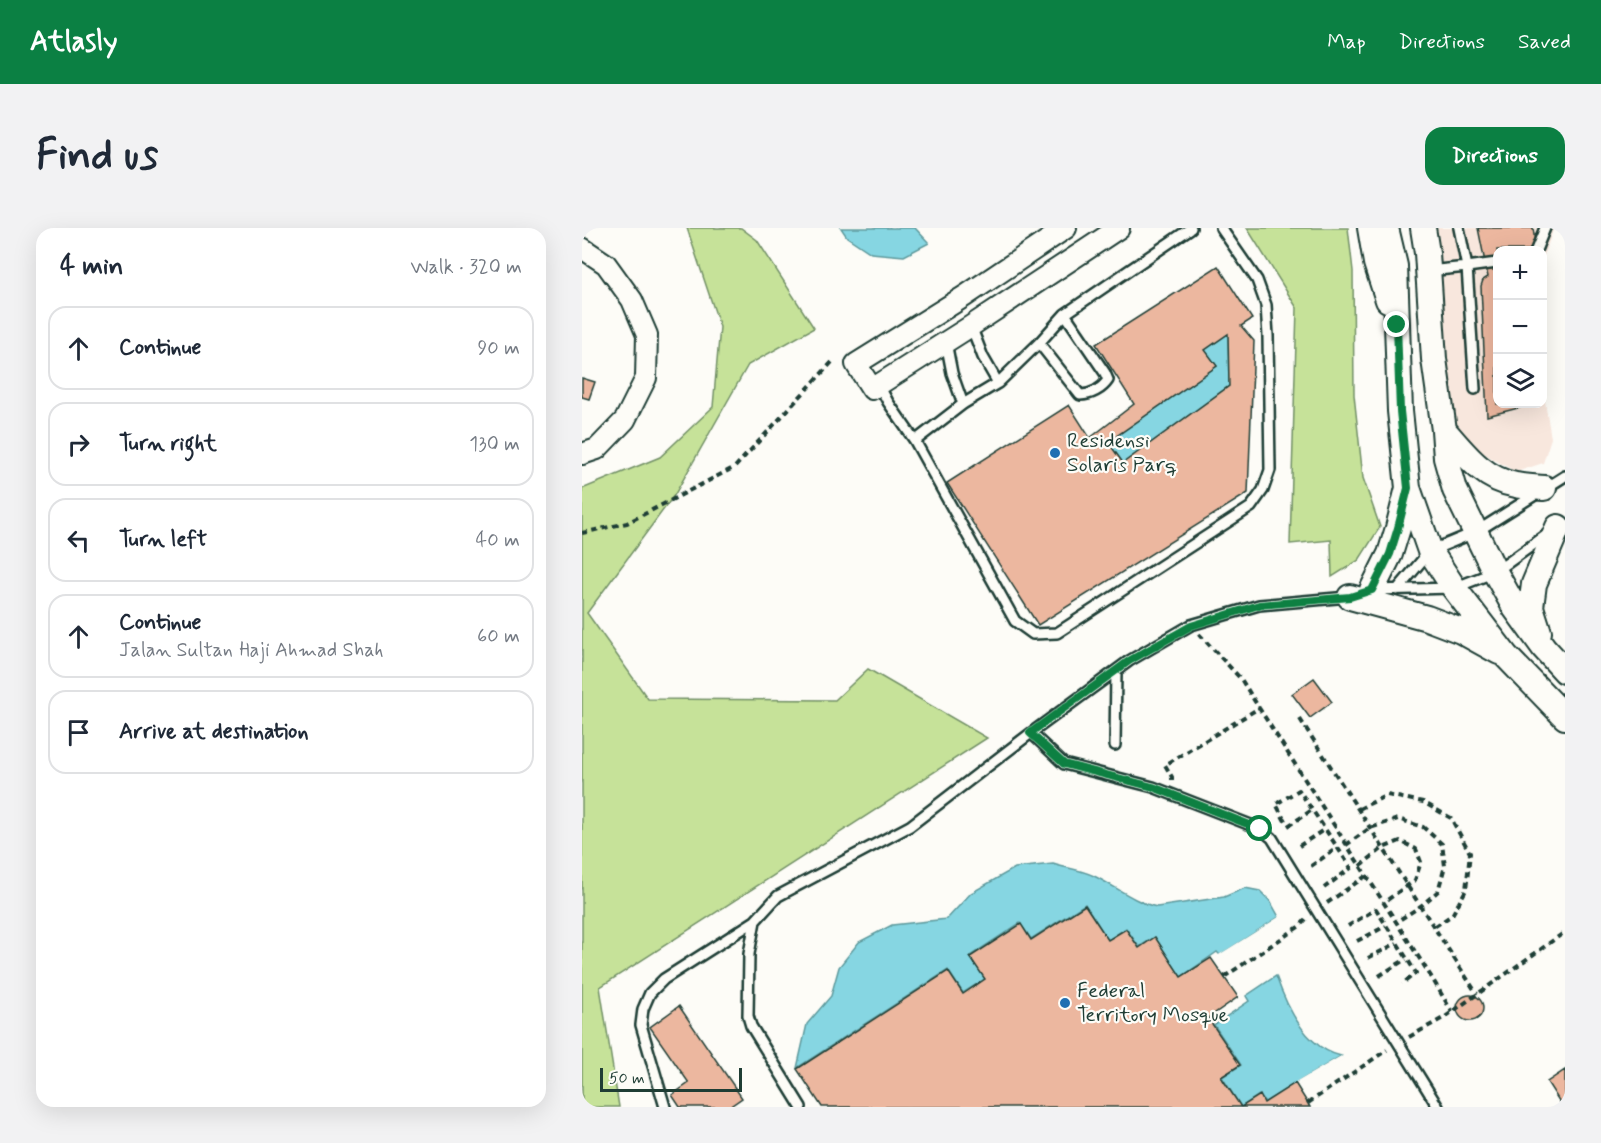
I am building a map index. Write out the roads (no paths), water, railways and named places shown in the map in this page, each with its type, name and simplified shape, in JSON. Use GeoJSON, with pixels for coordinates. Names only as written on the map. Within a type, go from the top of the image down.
{"type":"FeatureCollection","features":[{"type":"Feature","properties":{"kind":"street"},"geometry":{"type":"LineString","coordinates":[[1066,228],[965,297],[856,364],[872,389],[1119,228]]}},
{"type":"Feature","properties":{"kind":"street"},"geometry":{"type":"LineString","coordinates":[[1370,228],[1376,263],[1397,325]]}},
{"type":"Feature","properties":{"kind":"street"},"geometry":{"type":"LineString","coordinates":[[1386,228],[1395,266],[1400,411],[1408,488],[1430,551],[1454,588],[1506,656],[1565,717]]}},
{"type":"Feature","properties":{"kind":"street"},"geometry":{"type":"LineString","coordinates":[[1423,228],[1427,253],[1434,359],[1446,458],[1455,490],[1515,608],[1544,648],[1565,670]]}},
{"type":"Feature","properties":{"kind":"street"},"geometry":{"type":"LineString","coordinates":[[582,248],[606,264],[632,300],[647,335],[646,378],[626,420],[597,448],[582,454]]}},
{"type":"Feature","properties":{"kind":"street"},"geometry":{"type":"LineString","coordinates":[[965,297],[971,326]]}},
{"type":"Feature","properties":{"kind":"street"},"geometry":{"type":"LineString","coordinates":[[1444,430],[1472,462],[1493,477],[1514,485],[1544,488]]}},
{"type":"Feature","properties":{"kind":"street"},"geometry":{"type":"LineString","coordinates":[[1408,488],[1390,554],[1361,594],[1461,631],[1506,656]]}},
{"type":"Feature","properties":{"kind":"street"},"geometry":{"type":"LineString","coordinates":[[1544,648],[1531,607],[1534,584],[1562,525]]}},
{"type":"Feature","properties":{"kind":"lane"},"geometry":{"type":"LineString","coordinates":[[915,441],[963,404],[998,383],[1065,314],[1191,228]]}},
{"type":"Feature","properties":{"kind":"lane"},"geometry":{"type":"LineString","coordinates":[[879,385],[915,441],[1016,621],[1033,634],[1057,633],[1251,507],[1263,490],[1270,470],[1266,304],[1257,280],[1221,228]]}},
{"type":"Feature","properties":{"kind":"lane"},"geometry":{"type":"LineString","coordinates":[[1460,228],[1467,267],[1475,389]]}},
{"type":"Feature","properties":{"kind":"lane"},"geometry":{"type":"LineString","coordinates":[[1538,246],[1544,229]]}},
{"type":"Feature","properties":{"kind":"lane"},"geometry":{"type":"LineString","coordinates":[[1428,271],[1493,264]]}},
{"type":"Feature","properties":{"kind":"lane"},"geometry":{"type":"LineString","coordinates":[[1039,343],[1080,395],[1088,395],[1105,385],[1108,380],[1105,373],[1065,314]]}},
{"type":"Feature","properties":{"kind":"lane"},"geometry":{"type":"LineString","coordinates":[[971,326],[983,357],[998,383]]}},
{"type":"Feature","properties":{"kind":"lane"},"geometry":{"type":"LineString","coordinates":[[946,342],[952,373],[963,404]]}},
{"type":"Feature","properties":{"kind":"lane"},"geometry":{"type":"LineString","coordinates":[[1397,590],[1430,551],[1476,532],[1565,476]]}},
{"type":"Feature","properties":{"kind":"lane"},"geometry":{"type":"LineString","coordinates":[[664,1107],[641,1025],[643,1009],[650,993],[664,980],[755,921],[778,896],[910,826],[1030,733],[1129,661],[1191,626],[1259,605],[1397,590],[1454,588],[1495,572],[1562,525]]}},
{"type":"Feature","properties":{"kind":"lane"},"geometry":{"type":"LineString","coordinates":[[1115,745],[1116,671]]}},
{"type":"Feature","properties":{"kind":"lane"},"geometry":{"type":"LineString","coordinates":[[1030,733],[1064,764],[1153,787],[1260,829],[1272,838],[1438,1107]]}},
{"type":"Feature","properties":{"kind":"lane"},"geometry":{"type":"LineString","coordinates":[[755,921],[749,954],[748,1016],[751,1026],[801,1107]]}},
{"type":"Feature","properties":{"kind":"water"},"geometry":{"type":"Polygon","coordinates":[[[841,228],[915,228],[929,243],[904,256],[871,253],[847,237],[841,228]]]}},
{"type":"Feature","properties":{"kind":"water"},"geometry":{"type":"Polygon","coordinates":[[[1228,334],[1229,386],[1123,463],[1108,442],[1217,366],[1205,350],[1228,334]]]}},
{"type":"Feature","properties":{"kind":"water"},"geometry":{"type":"Polygon","coordinates":[[[1053,864],[1089,874],[1132,898],[1157,907],[1224,897],[1245,888],[1260,891],[1270,901],[1279,917],[1220,955],[1217,952],[1181,977],[1155,937],[1139,947],[1126,928],[1108,940],[1085,904],[1031,939],[1020,923],[970,956],[985,979],[963,993],[948,970],[797,1068],[807,1024],[831,996],[839,967],[859,942],[892,925],[947,919],[971,893],[1015,868],[1053,864]]]}},
{"type":"Feature","properties":{"kind":"water"},"geometry":{"type":"Polygon","coordinates":[[[1276,976],[1292,1013],[1308,1036],[1329,1052],[1341,1056],[1265,1102],[1259,1095],[1241,1107],[1222,1077],[1241,1065],[1214,1025],[1249,1001],[1246,996],[1276,976]]]}},
{"type":"Feature","properties":{"kind":"place","name":"Residensi Solaris Parq"},"geometry":{"type":"Point","coordinates":[1055,453]}},
{"type":"Feature","properties":{"kind":"place","name":"Federal Territory Mosque"},"geometry":{"type":"Point","coordinates":[1065,1003]}}]}
